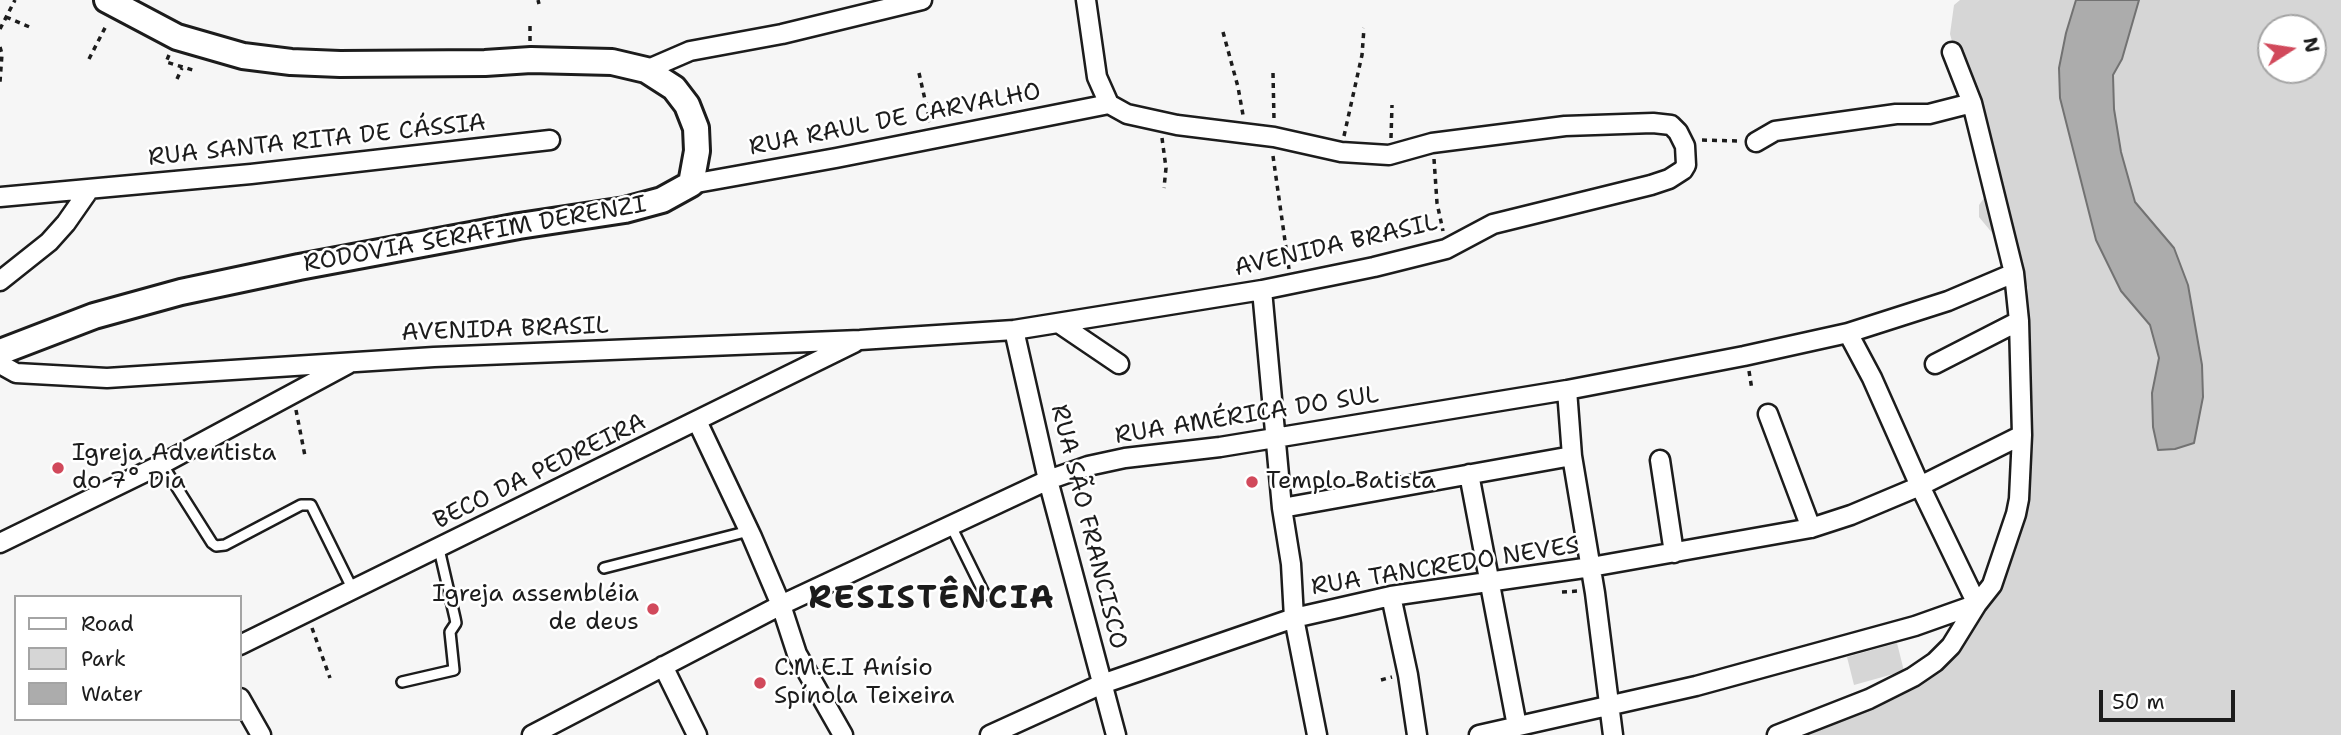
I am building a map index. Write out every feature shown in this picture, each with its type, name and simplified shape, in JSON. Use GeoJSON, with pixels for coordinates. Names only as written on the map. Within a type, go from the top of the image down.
{"type":"FeatureCollection","features":[{"type":"Feature","properties":{"kind":"main road"},"geometry":{"type":"LineString","coordinates":[[112,3],[177,37],[243,56],[340,64],[531,60],[612,62],[646,71],[674,88],[687,105],[696,128],[697,151],[691,184]]}},
{"type":"Feature","properties":{"kind":"main road","name":"RODOVIA SERAFIM DERENZI"},"geometry":{"type":"LineString","coordinates":[[0,352],[94,316],[181,292],[299,267],[625,210],[662,200],[691,184]]}},
{"type":"Feature","properties":{"kind":"street"},"geometry":{"type":"LineString","coordinates":[[646,71],[690,51],[794,31],[922,0]]}},
{"type":"Feature","properties":{"kind":"street"},"geometry":{"type":"LineString","coordinates":[[1086,0],[1097,77],[1108,104],[1127,114],[1341,152],[1389,155],[1432,143],[1565,126],[1653,123],[1671,125],[1683,143]]}},
{"type":"Feature","properties":{"kind":"street"},"geometry":{"type":"LineString","coordinates":[[1777,735],[1832,715],[1913,677],[1935,662],[1951,646],[1977,604],[1992,586],[2016,514],[2022,435],[2019,321],[2014,273],[1972,103],[1952,52]]}},
{"type":"Feature","properties":{"kind":"street"},"geometry":{"type":"LineString","coordinates":[[1756,142],[1775,131],[1896,114],[1929,114],[1972,103]]}},
{"type":"Feature","properties":{"kind":"street","name":"RUA RAUL DE CARVALHO"},"geometry":{"type":"LineString","coordinates":[[691,184],[1108,104]]}},
{"type":"Feature","properties":{"kind":"street","name":"RUA SANTA RITA DE CÁSSIA"},"geometry":{"type":"LineString","coordinates":[[0,197],[403,158],[550,140]]}},
{"type":"Feature","properties":{"kind":"street","name":"AVENIDA BRASIL"},"geometry":{"type":"LineString","coordinates":[[0,364],[16,373],[107,378],[355,361],[860,340],[1054,325],[1293,285],[1446,250],[1493,224],[1669,179],[1686,165],[1683,143]]}},
{"type":"Feature","properties":{"kind":"street"},"geometry":{"type":"LineString","coordinates":[[0,281],[49,242],[89,190]]}},
{"type":"Feature","properties":{"kind":"street","name":"RUA AMÉRICA DO SUL"},"geometry":{"type":"LineString","coordinates":[[532,735],[781,606],[1048,480],[1088,466],[1125,458],[1275,438],[1567,390],[1744,356],[1847,333],[1948,301],[2014,273]]}},
{"type":"Feature","properties":{"kind":"street"},"geometry":{"type":"LineString","coordinates":[[1262,290],[1282,508],[1291,564],[1294,618],[1317,735]]}},
{"type":"Feature","properties":{"kind":"street"},"geometry":{"type":"LineString","coordinates":[[1935,364],[2019,321]]}},
{"type":"Feature","properties":{"kind":"street"},"geometry":{"type":"LineString","coordinates":[[1054,325],[1118,364]]}},
{"type":"Feature","properties":{"kind":"street","name":"RUA SÃO FRANCISCO"},"geometry":{"type":"LineString","coordinates":[[1014,330],[1048,480],[1116,735]]}},
{"type":"Feature","properties":{"kind":"street"},"geometry":{"type":"LineString","coordinates":[[1847,333],[1872,378],[1916,478],[1977,604]]}},
{"type":"Feature","properties":{"kind":"street","name":"BECO DA PEDREIRA"},"geometry":{"type":"LineString","coordinates":[[242,644],[860,340]]}},
{"type":"Feature","properties":{"kind":"street"},"geometry":{"type":"LineString","coordinates":[[0,543],[162,464],[355,361]]}},
{"type":"Feature","properties":{"kind":"street"},"geometry":{"type":"LineString","coordinates":[[1567,390],[1572,456],[1591,567],[1613,735]]}},
{"type":"Feature","properties":{"kind":"street"},"geometry":{"type":"LineString","coordinates":[[1768,414],[1811,528]]}},
{"type":"Feature","properties":{"kind":"street"},"geometry":{"type":"LineString","coordinates":[[697,421],[749,531],[781,606],[797,654],[843,735]]}},
{"type":"Feature","properties":{"kind":"street","name":"RUA TANCREDO NEVES"},"geometry":{"type":"LineString","coordinates":[[990,735],[1102,684],[1294,618],[1391,596],[1591,567],[1811,528],[1851,515],[1916,478],[2022,435]]}},
{"type":"Feature","properties":{"kind":"street"},"geometry":{"type":"LineString","coordinates":[[1282,508],[1572,456]]}},
{"type":"Feature","properties":{"kind":"street"},"geometry":{"type":"LineString","coordinates":[[1660,460],[1674,553]]}},
{"type":"Feature","properties":{"kind":"street"},"geometry":{"type":"LineString","coordinates":[[1469,474],[1517,726]]}},
{"type":"Feature","properties":{"kind":"street"},"geometry":{"type":"LineString","coordinates":[[1391,596],[1408,675],[1417,735]]}},
{"type":"Feature","properties":{"kind":"street"},"geometry":{"type":"LineString","coordinates":[[1479,735],[1696,686],[1903,629],[1977,604]]}},
{"type":"Feature","properties":{"kind":"street"},"geometry":{"type":"LineString","coordinates":[[663,666],[697,735]]}},
{"type":"Feature","properties":{"kind":"street"},"geometry":{"type":"LineString","coordinates":[[242,702],[261,735]]}},
{"type":"Feature","properties":{"kind":"lane"},"geometry":{"type":"LineString","coordinates":[[162,464],[216,546],[225,545],[301,505],[312,505],[353,591]]}},
{"type":"Feature","properties":{"kind":"lane"},"geometry":{"type":"LineString","coordinates":[[951,527],[985,596]]}},
{"type":"Feature","properties":{"kind":"lane"},"geometry":{"type":"LineString","coordinates":[[604,568],[749,531]]}},
{"type":"Feature","properties":{"kind":"lane"},"geometry":{"type":"LineString","coordinates":[[402,681],[454,670],[450,632],[456,623],[439,549]]}},
{"type":"Feature","properties":{"kind":"path"},"geometry":{"type":"LineString","coordinates":[[0,29],[15,0]]}},
{"type":"Feature","properties":{"kind":"path"},"geometry":{"type":"LineString","coordinates":[[89,59],[112,3]]}},
{"type":"Feature","properties":{"kind":"path"},"geometry":{"type":"LineString","coordinates":[[6,17],[32,28]]}},
{"type":"Feature","properties":{"kind":"path"},"geometry":{"type":"LineString","coordinates":[[1341,152],[1362,55],[1364,28]]}},
{"type":"Feature","properties":{"kind":"path"},"geometry":{"type":"LineString","coordinates":[[1223,32],[1238,87],[1245,135]]}},
{"type":"Feature","properties":{"kind":"path"},"geometry":{"type":"LineString","coordinates":[[0,47],[0,82]]}},
{"type":"Feature","properties":{"kind":"path"},"geometry":{"type":"LineString","coordinates":[[177,79],[182,67]]}},
{"type":"Feature","properties":{"kind":"path"},"geometry":{"type":"LineString","coordinates":[[919,73],[934,138]]}},
{"type":"Feature","properties":{"kind":"path"},"geometry":{"type":"LineString","coordinates":[[1273,73],[1273,160],[1279,212],[1293,285]]}},
{"type":"Feature","properties":{"kind":"path"},"geometry":{"type":"LineString","coordinates":[[1389,155],[1392,105]]}},
{"type":"Feature","properties":{"kind":"path"},"geometry":{"type":"LineString","coordinates":[[1163,122],[1162,145],[1166,168],[1164,188]]}},
{"type":"Feature","properties":{"kind":"path"},"geometry":{"type":"LineString","coordinates":[[1683,143],[1756,142]]}},
{"type":"Feature","properties":{"kind":"path"},"geometry":{"type":"LineString","coordinates":[[1432,143],[1437,203],[1446,250]]}},
{"type":"Feature","properties":{"kind":"path"},"geometry":{"type":"LineString","coordinates":[[293,394],[305,456]]}},
{"type":"Feature","properties":{"kind":"path"},"geometry":{"type":"LineString","coordinates":[[307,613],[331,678]]}},
{"type":"Feature","properties":{"kind":"green space"},"geometry":{"type":"Polygon","coordinates":[[[1960,0],[2076,0],[2059,68],[2060,99],[2096,240],[2121,291],[2150,325],[2159,358],[2152,393],[2153,427],[2203,397],[2202,365],[2188,285],[2174,248],[2135,202],[2121,152],[2114,109],[2113,75],[2122,59],[2139,0],[2341,0],[2341,735],[1790,735],[1893,689],[1950,634],[1987,590],[2028,447],[2024,327],[2028,288],[2009,246],[1998,240],[1979,217],[1979,205],[1998,179],[1988,123],[1959,67],[1950,34],[1954,5],[1960,0]]]}},
{"type":"Feature","properties":{"kind":"green space"},"geometry":{"type":"Polygon","coordinates":[[[1897,643],[1904,671],[1854,685],[1847,657],[1897,643]]]}},
{"type":"Feature","properties":{"kind":"water"},"geometry":{"type":"Polygon","coordinates":[[[2076,0],[2139,0],[2122,59],[2113,75],[2114,109],[2121,152],[2135,202],[2174,248],[2188,285],[2202,365],[2203,397],[2194,443],[2175,449],[2158,450],[2153,427],[2152,393],[2159,358],[2150,325],[2121,291],[2096,240],[2060,98],[2059,68],[2076,0]]]}},
{"type":"Feature","properties":{"kind":"place","name":"Igreja Adventista do 7˚ Dia"},"geometry":{"type":"Point","coordinates":[58,468]}},
{"type":"Feature","properties":{"kind":"place","name":"Templo Batista"},"geometry":{"type":"Point","coordinates":[1252,482]}},
{"type":"Feature","properties":{"kind":"place","name":"Igreja assembléia de deus"},"geometry":{"type":"Point","coordinates":[653,609]}},
{"type":"Feature","properties":{"kind":"place","name":"C.M.E.I Anísio Spínola Teixeira"},"geometry":{"type":"Point","coordinates":[760,683]}},
{"type":"Feature","properties":{"kind":"district","name":"RESISTÊNCIA"},"geometry":{"type":"Point","coordinates":[932,600]}}]}
